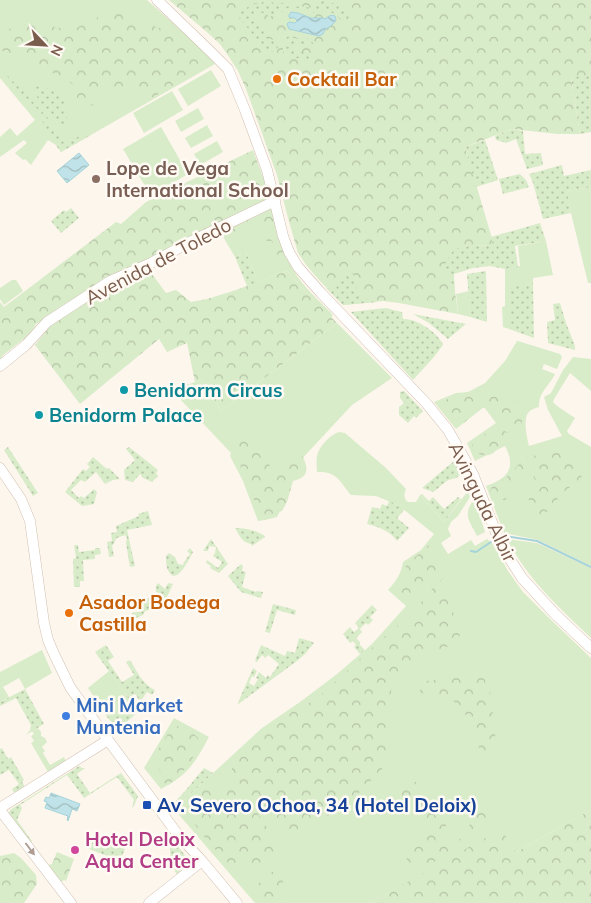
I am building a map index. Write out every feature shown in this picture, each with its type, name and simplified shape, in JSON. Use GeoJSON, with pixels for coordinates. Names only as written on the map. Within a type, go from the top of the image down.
{"type":"FeatureCollection","features":[{"type":"Feature","properties":{"kind":"street","name":"Avinguda Albir"},"geometry":{"type":"LineString","coordinates":[[157,0],[228,69],[267,170],[283,236],[298,267],[427,404],[448,430],[473,474],[497,536],[522,578],[555,614],[591,648]]}},
{"type":"Feature","properties":{"kind":"street","name":"Avenida de Toledo"},"geometry":{"type":"LineString","coordinates":[[0,366],[26,345],[47,322],[110,281],[151,263],[192,240],[275,201]]}},
{"type":"Feature","properties":{"kind":"street"},"geometry":{"type":"LineString","coordinates":[[0,468],[21,499],[30,521],[48,640],[70,687],[176,832],[237,903]]}},
{"type":"Feature","properties":{"kind":"street"},"geometry":{"type":"LineString","coordinates":[[71,903],[0,809],[108,740]]}},
{"type":"Feature","properties":{"kind":"street"},"geometry":{"type":"LineString","coordinates":[[156,901],[202,860]]}},
{"type":"Feature","properties":{"kind":"green space"},"geometry":{"type":"Polygon","coordinates":[[[0,0],[147,0],[202,49],[215,64],[61,152],[56,145],[48,140],[31,165],[15,153],[27,143],[24,140],[0,157],[0,137],[10,128],[17,136],[35,120],[0,78],[0,0]]]}},
{"type":"Feature","properties":{"kind":"green space"},"geometry":{"type":"Polygon","coordinates":[[[169,0],[591,0],[591,76],[571,78],[580,134],[557,134],[512,129],[465,147],[494,245],[471,246],[451,261],[458,314],[383,301],[343,305],[319,280],[298,253],[277,175],[238,71],[220,44],[169,0]]]}},
{"type":"Feature","properties":{"kind":"green space"},"geometry":{"type":"Polygon","coordinates":[[[317,0],[338,6],[356,19],[350,16],[348,18],[339,18],[325,10],[313,13],[317,0]]]}},
{"type":"Feature","properties":{"kind":"green space"},"geometry":{"type":"Polygon","coordinates":[[[264,2],[311,8],[310,13],[292,7],[269,17],[264,13],[257,16],[257,25],[263,28],[265,36],[273,40],[278,46],[276,52],[265,51],[237,14],[251,5],[264,2]]]}},
{"type":"Feature","properties":{"kind":"green space"},"geometry":{"type":"Polygon","coordinates":[[[123,11],[156,27],[174,33],[210,62],[197,72],[147,100],[143,101],[122,86],[105,88],[93,105],[83,109],[74,97],[76,87],[67,80],[0,50],[0,33],[19,25],[37,21],[68,30],[108,12],[123,11]]]}},
{"type":"Feature","properties":{"kind":"green space"},"geometry":{"type":"Polygon","coordinates":[[[288,36],[298,39],[300,36],[309,39],[317,45],[315,47],[309,45],[301,46],[300,43],[287,46],[292,51],[300,51],[309,55],[309,61],[284,55],[283,45],[288,36]]]}},
{"type":"Feature","properties":{"kind":"green space"},"geometry":{"type":"Polygon","coordinates":[[[0,64],[47,117],[64,143],[89,131],[91,135],[61,152],[42,121],[0,68],[0,64]]]}},
{"type":"Feature","properties":{"kind":"green space"},"geometry":{"type":"Polygon","coordinates":[[[211,70],[221,86],[188,106],[178,89],[211,70]]]}},
{"type":"Feature","properties":{"kind":"green space"},"geometry":{"type":"Polygon","coordinates":[[[591,76],[591,132],[580,134],[571,77],[591,76]]]}},
{"type":"Feature","properties":{"kind":"green space"},"geometry":{"type":"Polygon","coordinates":[[[36,87],[50,89],[62,98],[67,113],[67,119],[64,124],[61,124],[55,118],[36,95],[36,87]]]}},
{"type":"Feature","properties":{"kind":"green space"},"geometry":{"type":"Polygon","coordinates":[[[172,91],[183,110],[144,133],[133,113],[172,91]]]}},
{"type":"Feature","properties":{"kind":"green space"},"geometry":{"type":"Polygon","coordinates":[[[198,108],[204,119],[181,132],[175,121],[198,108]]]}},
{"type":"Feature","properties":{"kind":"green space"},"geometry":{"type":"Polygon","coordinates":[[[207,125],[213,136],[191,148],[185,138],[207,125]]]}},
{"type":"Feature","properties":{"kind":"green space"},"geometry":{"type":"Polygon","coordinates":[[[161,127],[188,174],[151,196],[123,149],[161,127]]]}},
{"type":"Feature","properties":{"kind":"green space"},"geometry":{"type":"Polygon","coordinates":[[[512,129],[523,131],[525,154],[541,153],[543,165],[527,169],[516,139],[506,143],[496,140],[495,136],[512,129]]]}},
{"type":"Feature","properties":{"kind":"green space"},"geometry":{"type":"Polygon","coordinates":[[[485,140],[498,180],[476,187],[465,147],[485,140]]]}},
{"type":"Feature","properties":{"kind":"green space"},"geometry":{"type":"Polygon","coordinates":[[[217,141],[223,152],[200,165],[194,154],[217,141]]]}},
{"type":"Feature","properties":{"kind":"green space"},"geometry":{"type":"Polygon","coordinates":[[[253,150],[265,182],[267,198],[264,202],[171,246],[36,324],[30,334],[2,356],[4,359],[0,363],[0,302],[4,307],[116,222],[121,224],[146,202],[253,150]]]}},
{"type":"Feature","properties":{"kind":"green space"},"geometry":{"type":"Polygon","coordinates":[[[562,165],[564,176],[591,170],[591,187],[567,191],[571,213],[543,219],[529,174],[562,165]]]}},
{"type":"Feature","properties":{"kind":"green space"},"geometry":{"type":"Polygon","coordinates":[[[520,174],[526,180],[529,187],[503,194],[499,179],[520,174]]]}},
{"type":"Feature","properties":{"kind":"green space"},"geometry":{"type":"Polygon","coordinates":[[[591,187],[591,283],[588,283],[567,191],[591,187]]]}},
{"type":"Feature","properties":{"kind":"green space"},"geometry":{"type":"Polygon","coordinates":[[[71,208],[79,218],[61,233],[51,221],[64,210],[66,212],[71,208]]]}},
{"type":"Feature","properties":{"kind":"green space"},"geometry":{"type":"Polygon","coordinates":[[[271,208],[283,249],[294,271],[307,289],[333,315],[331,318],[287,271],[258,282],[246,252],[235,257],[219,230],[271,208]]]}},
{"type":"Feature","properties":{"kind":"green space"},"geometry":{"type":"Polygon","coordinates":[[[266,211],[271,211],[273,214],[282,248],[291,268],[287,271],[283,268],[272,241],[267,241],[268,230],[262,224],[252,222],[226,235],[222,234],[221,231],[266,211]]]}},
{"type":"Feature","properties":{"kind":"green space"},"geometry":{"type":"Polygon","coordinates":[[[540,223],[546,241],[515,246],[518,267],[505,269],[490,266],[473,268],[454,274],[455,294],[445,269],[445,264],[451,253],[458,248],[493,245],[491,237],[540,223]]]}},
{"type":"Feature","properties":{"kind":"green space"},"geometry":{"type":"Polygon","coordinates":[[[546,241],[553,275],[533,278],[533,283],[509,286],[509,329],[503,327],[502,307],[505,306],[505,269],[520,266],[518,246],[546,241]]]}},
{"type":"Feature","properties":{"kind":"green space"},"geometry":{"type":"Polygon","coordinates":[[[246,252],[258,282],[247,286],[235,257],[246,252]]]}},
{"type":"Feature","properties":{"kind":"green space"},"geometry":{"type":"Polygon","coordinates":[[[145,270],[149,270],[166,293],[176,290],[191,302],[236,290],[287,271],[337,323],[221,411],[203,380],[195,382],[187,343],[167,352],[159,339],[80,404],[35,345],[51,325],[104,287],[145,270]]]}},
{"type":"Feature","properties":{"kind":"green space"},"geometry":{"type":"Polygon","coordinates":[[[486,271],[487,322],[470,317],[467,274],[486,271]]]}},
{"type":"Feature","properties":{"kind":"green space"},"geometry":{"type":"Polygon","coordinates":[[[353,273],[358,293],[362,297],[378,302],[343,305],[327,289],[341,278],[353,273]]]}},
{"type":"Feature","properties":{"kind":"green space"},"geometry":{"type":"Polygon","coordinates":[[[12,280],[16,280],[23,291],[4,305],[0,299],[0,288],[12,280]]]}},
{"type":"Feature","properties":{"kind":"green space"},"geometry":{"type":"Polygon","coordinates":[[[533,283],[534,338],[509,329],[509,285],[533,283]]]}},
{"type":"Feature","properties":{"kind":"green space"},"geometry":{"type":"Polygon","coordinates":[[[469,291],[470,317],[458,314],[456,294],[469,291]]]}},
{"type":"Feature","properties":{"kind":"green space"},"geometry":{"type":"Polygon","coordinates":[[[560,303],[575,350],[548,343],[547,322],[555,320],[553,304],[560,303]]]}},
{"type":"Feature","properties":{"kind":"green space"},"geometry":{"type":"Polygon","coordinates":[[[385,308],[402,312],[403,319],[409,319],[425,326],[438,337],[443,345],[413,380],[351,312],[385,308]]]}},
{"type":"Feature","properties":{"kind":"green space"},"geometry":{"type":"Polygon","coordinates":[[[413,314],[466,324],[448,339],[429,323],[413,314]]]}},
{"type":"Feature","properties":{"kind":"green space"},"geometry":{"type":"Polygon","coordinates":[[[337,323],[392,378],[352,405],[298,463],[277,517],[258,521],[243,481],[230,456],[231,453],[181,400],[177,389],[183,384],[203,380],[221,411],[337,323]]]}},
{"type":"Feature","properties":{"kind":"green space"},"geometry":{"type":"Polygon","coordinates":[[[517,341],[560,354],[562,357],[557,369],[544,364],[542,369],[555,374],[542,393],[539,407],[528,413],[526,429],[529,446],[562,436],[548,410],[544,397],[551,393],[563,370],[573,357],[591,359],[591,391],[570,373],[553,402],[575,418],[567,431],[569,434],[591,447],[591,566],[538,540],[504,533],[486,486],[500,480],[508,472],[510,461],[505,446],[475,461],[467,443],[496,423],[484,407],[456,429],[434,402],[456,393],[468,392],[485,383],[505,361],[517,341]]]}},
{"type":"Feature","properties":{"kind":"green space"},"geometry":{"type":"Polygon","coordinates":[[[478,390],[495,392],[511,398],[517,403],[523,417],[521,426],[514,426],[488,408],[479,408],[464,423],[452,421],[442,409],[440,403],[445,400],[469,395],[478,390]]]}},
{"type":"Feature","properties":{"kind":"green space"},"geometry":{"type":"Polygon","coordinates":[[[404,391],[423,411],[416,418],[414,416],[408,423],[399,415],[399,407],[404,403],[400,398],[400,392],[404,391]]]}},
{"type":"Feature","properties":{"kind":"green space"},"geometry":{"type":"Polygon","coordinates":[[[500,429],[509,433],[496,451],[490,455],[476,453],[472,448],[473,442],[491,430],[500,429]]]}},
{"type":"Feature","properties":{"kind":"green space"},"geometry":{"type":"Polygon","coordinates":[[[339,432],[345,433],[386,468],[406,489],[404,496],[408,502],[416,502],[420,495],[444,522],[471,487],[473,492],[448,529],[451,536],[441,543],[448,554],[471,540],[475,546],[487,539],[494,545],[508,571],[523,592],[591,658],[591,810],[516,852],[501,830],[370,903],[255,903],[174,809],[262,728],[337,674],[372,644],[406,606],[388,590],[398,577],[403,562],[421,550],[434,534],[398,505],[376,496],[351,495],[334,475],[317,472],[317,458],[320,448],[329,438],[339,432]]]}},
{"type":"Feature","properties":{"kind":"green space"},"geometry":{"type":"Polygon","coordinates":[[[244,438],[257,441],[274,472],[282,474],[293,458],[299,455],[303,457],[306,472],[302,477],[293,481],[287,502],[282,511],[268,515],[261,514],[255,505],[252,490],[243,474],[237,456],[239,441],[244,438]]]}},
{"type":"Feature","properties":{"kind":"green space"},"geometry":{"type":"Polygon","coordinates":[[[557,446],[567,449],[584,481],[583,486],[570,487],[561,494],[543,516],[533,512],[528,496],[535,480],[532,473],[521,475],[515,489],[505,500],[495,500],[490,492],[492,486],[506,478],[526,458],[557,446]]]}},
{"type":"Feature","properties":{"kind":"green space"},"geometry":{"type":"Polygon","coordinates":[[[8,447],[38,493],[33,496],[4,450],[8,447]]]}},
{"type":"Feature","properties":{"kind":"green space"},"geometry":{"type":"Polygon","coordinates":[[[129,447],[158,470],[156,473],[158,476],[152,482],[143,478],[140,474],[133,482],[125,480],[124,470],[135,460],[126,449],[129,447]]]}},
{"type":"Feature","properties":{"kind":"green space"},"geometry":{"type":"Polygon","coordinates":[[[93,457],[107,469],[109,468],[120,479],[105,484],[96,472],[85,482],[81,480],[71,490],[79,498],[81,496],[84,498],[94,489],[97,492],[94,504],[82,506],[65,492],[83,469],[86,471],[90,467],[87,464],[93,457]]]}},
{"type":"Feature","properties":{"kind":"green space"},"geometry":{"type":"Polygon","coordinates":[[[454,461],[462,473],[460,475],[447,481],[433,492],[422,488],[454,461]]]}},
{"type":"Feature","properties":{"kind":"green space"},"geometry":{"type":"Polygon","coordinates":[[[422,494],[429,501],[433,497],[444,509],[458,497],[461,499],[444,522],[420,495],[422,494]]]}},
{"type":"Feature","properties":{"kind":"green space"},"geometry":{"type":"Polygon","coordinates":[[[389,501],[405,509],[397,518],[409,528],[397,541],[384,530],[367,524],[372,507],[380,509],[382,504],[387,506],[389,501]]]}},
{"type":"Feature","properties":{"kind":"green space"},"geometry":{"type":"Polygon","coordinates":[[[472,502],[476,503],[485,532],[477,536],[468,515],[472,502]]]}},
{"type":"Feature","properties":{"kind":"green space"},"geometry":{"type":"Polygon","coordinates":[[[148,511],[152,525],[127,530],[135,566],[130,567],[126,543],[127,538],[125,535],[116,539],[112,546],[114,556],[109,557],[107,542],[112,541],[111,533],[117,532],[116,526],[139,516],[138,514],[148,511]]]}},
{"type":"Feature","properties":{"kind":"green space"},"geometry":{"type":"Polygon","coordinates":[[[235,528],[254,531],[265,537],[252,546],[243,540],[235,528]]]}},
{"type":"Feature","properties":{"kind":"green space"},"geometry":{"type":"Polygon","coordinates":[[[211,539],[228,564],[219,573],[210,568],[211,566],[206,563],[207,560],[218,568],[222,562],[213,556],[216,547],[209,546],[208,551],[203,551],[211,539]]]}},
{"type":"Feature","properties":{"kind":"green space"},"geometry":{"type":"Polygon","coordinates":[[[507,539],[537,543],[591,568],[591,638],[556,604],[535,580],[507,539]]]}},
{"type":"Feature","properties":{"kind":"green space"},"geometry":{"type":"Polygon","coordinates":[[[74,545],[78,545],[79,552],[100,548],[101,554],[95,555],[95,559],[83,560],[84,581],[80,581],[80,587],[74,587],[73,559],[76,558],[74,545]]]}},
{"type":"Feature","properties":{"kind":"green space"},"geometry":{"type":"Polygon","coordinates":[[[429,545],[434,546],[433,556],[440,566],[443,575],[420,595],[413,598],[405,597],[400,594],[397,585],[407,564],[429,545]]]}},
{"type":"Feature","properties":{"kind":"green space"},"geometry":{"type":"Polygon","coordinates":[[[190,548],[193,552],[186,564],[179,573],[172,575],[167,568],[166,556],[169,553],[175,557],[178,564],[183,565],[190,554],[187,551],[190,548]]]}},
{"type":"Feature","properties":{"kind":"green space"},"geometry":{"type":"Polygon","coordinates":[[[241,564],[243,566],[242,571],[246,572],[242,587],[256,592],[263,592],[261,598],[241,592],[228,576],[241,564]]]}},
{"type":"Feature","properties":{"kind":"green space"},"geometry":{"type":"Polygon","coordinates":[[[443,578],[453,612],[460,624],[458,643],[419,657],[392,683],[389,741],[382,769],[360,792],[326,817],[300,831],[281,828],[232,775],[232,765],[259,733],[276,721],[316,699],[395,627],[408,619],[443,578]]]}},
{"type":"Feature","properties":{"kind":"green space"},"geometry":{"type":"Polygon","coordinates":[[[158,583],[165,589],[168,583],[173,584],[166,599],[162,597],[158,608],[145,611],[143,615],[134,619],[132,613],[141,611],[140,600],[149,598],[150,601],[156,602],[159,596],[156,593],[158,583]]]}},
{"type":"Feature","properties":{"kind":"green space"},"geometry":{"type":"Polygon","coordinates":[[[273,604],[296,610],[295,615],[277,610],[270,633],[265,632],[273,604]]]}},
{"type":"Feature","properties":{"kind":"green space"},"geometry":{"type":"Polygon","coordinates":[[[372,605],[377,610],[370,617],[373,620],[368,625],[366,623],[360,629],[362,632],[356,638],[365,650],[360,654],[354,647],[356,645],[353,641],[350,643],[343,634],[350,627],[354,632],[359,628],[355,623],[372,605]]]}},
{"type":"Feature","properties":{"kind":"green space"},"geometry":{"type":"Polygon","coordinates":[[[299,638],[314,643],[297,661],[237,705],[253,668],[257,671],[249,683],[254,686],[259,672],[266,678],[268,675],[270,677],[279,664],[268,655],[265,658],[262,655],[257,662],[255,661],[261,645],[285,656],[287,651],[295,653],[299,638]]]}},
{"type":"Feature","properties":{"kind":"green space"},"geometry":{"type":"Polygon","coordinates":[[[106,645],[114,657],[108,661],[122,682],[134,675],[126,662],[130,660],[143,681],[155,690],[152,695],[147,692],[140,702],[136,695],[134,694],[131,697],[130,700],[138,712],[122,726],[119,722],[114,725],[107,717],[129,699],[95,652],[106,645]]]}},
{"type":"Feature","properties":{"kind":"green space"},"geometry":{"type":"Polygon","coordinates":[[[42,650],[52,673],[25,689],[19,678],[3,687],[9,697],[0,702],[0,672],[42,650]]]}},
{"type":"Feature","properties":{"kind":"green space"},"geometry":{"type":"Polygon","coordinates":[[[478,670],[484,672],[485,681],[490,691],[496,742],[488,762],[479,751],[477,730],[457,704],[443,696],[418,693],[427,681],[451,678],[478,670]]]}},
{"type":"Feature","properties":{"kind":"green space"},"geometry":{"type":"Polygon","coordinates":[[[109,671],[129,699],[107,717],[88,688],[109,671]]]}},
{"type":"Feature","properties":{"kind":"green space"},"geometry":{"type":"Polygon","coordinates":[[[25,689],[44,724],[26,735],[31,725],[16,698],[0,706],[0,702],[25,689]]]}},
{"type":"Feature","properties":{"kind":"green space"},"geometry":{"type":"Polygon","coordinates":[[[174,718],[209,737],[190,767],[178,779],[161,789],[144,768],[174,718]]]}},
{"type":"Feature","properties":{"kind":"green space"},"geometry":{"type":"Polygon","coordinates":[[[181,726],[191,731],[198,738],[197,745],[189,764],[169,785],[162,782],[163,775],[158,768],[150,765],[173,727],[181,726]]]}},
{"type":"Feature","properties":{"kind":"green space"},"geometry":{"type":"Polygon","coordinates":[[[38,728],[41,736],[47,742],[42,747],[45,751],[43,753],[50,765],[64,757],[66,761],[48,772],[31,743],[34,741],[31,736],[34,734],[32,731],[38,728]]]}},
{"type":"Feature","properties":{"kind":"green space"},"geometry":{"type":"Polygon","coordinates":[[[2,748],[8,759],[11,757],[24,780],[22,782],[25,787],[15,794],[12,789],[19,784],[9,770],[0,775],[0,749],[2,748]]]}},
{"type":"Feature","properties":{"kind":"green space"},"geometry":{"type":"Polygon","coordinates":[[[79,766],[85,768],[77,774],[90,793],[121,773],[138,796],[134,806],[132,808],[134,800],[117,777],[84,798],[67,775],[20,805],[22,808],[17,820],[31,842],[10,816],[10,810],[79,766]]]}},
{"type":"Feature","properties":{"kind":"green space"},"geometry":{"type":"Polygon","coordinates":[[[204,768],[213,773],[174,809],[172,805],[204,768]]]}},
{"type":"Feature","properties":{"kind":"green space"},"geometry":{"type":"Polygon","coordinates":[[[405,781],[417,782],[425,791],[421,799],[423,807],[431,808],[438,803],[446,813],[447,823],[441,838],[447,844],[457,842],[467,831],[476,810],[488,813],[485,828],[468,840],[461,848],[425,866],[420,867],[410,864],[404,851],[425,827],[421,816],[398,792],[397,786],[405,781]]]}},
{"type":"Feature","properties":{"kind":"green space"},"geometry":{"type":"Polygon","coordinates":[[[229,785],[254,808],[276,841],[274,854],[256,865],[235,870],[210,844],[189,817],[190,799],[209,786],[229,785]]]}},
{"type":"Feature","properties":{"kind":"green space"},"geometry":{"type":"Polygon","coordinates":[[[591,810],[591,903],[370,903],[501,829],[516,852],[591,810]]]}},
{"type":"Feature","properties":{"kind":"green space"},"geometry":{"type":"Polygon","coordinates":[[[169,836],[189,860],[187,867],[177,875],[171,863],[169,836]]]}},
{"type":"Feature","properties":{"kind":"green space"},"geometry":{"type":"Polygon","coordinates":[[[94,837],[125,849],[120,861],[89,849],[94,837]]]}},
{"type":"Feature","properties":{"kind":"green space"},"geometry":{"type":"Polygon","coordinates":[[[57,852],[74,859],[66,881],[61,882],[48,865],[52,864],[57,852]]]}},
{"type":"Feature","properties":{"kind":"green space"},"geometry":{"type":"Polygon","coordinates":[[[14,853],[36,875],[37,884],[24,903],[0,903],[0,856],[14,853]]]}},
{"type":"Feature","properties":{"kind":"green space"},"geometry":{"type":"Polygon","coordinates":[[[280,869],[292,903],[261,903],[255,887],[269,873],[280,869]]]}},
{"type":"Feature","properties":{"kind":"water"},"geometry":{"type":"Polygon","coordinates":[[[291,12],[311,18],[325,19],[333,15],[336,20],[319,36],[289,29],[287,24],[289,22],[295,23],[297,21],[295,18],[289,17],[291,12]]]}},
{"type":"Feature","properties":{"kind":"water"},"geometry":{"type":"Polygon","coordinates":[[[79,153],[89,165],[67,183],[57,171],[79,153]]]}},
{"type":"Feature","properties":{"kind":"water"},"geometry":{"type":"Polygon","coordinates":[[[51,793],[80,804],[77,811],[72,809],[68,821],[68,816],[45,808],[47,802],[44,801],[46,797],[49,798],[51,793]]]}},
{"type":"Feature","properties":{"kind":"waterway"},"geometry":{"type":"LineString","coordinates":[[505,536],[537,541],[591,567]]}},
{"type":"Feature","properties":{"kind":"waterway"},"geometry":{"type":"LineString","coordinates":[[471,551],[476,552],[491,542]]}},
{"type":"Feature","properties":{"kind":"place","name":"Cocktail Bar"},"geometry":{"type":"Point","coordinates":[277,79]}},
{"type":"Feature","properties":{"kind":"place","name":"Lope de Vega International School"},"geometry":{"type":"Point","coordinates":[96,179]}},
{"type":"Feature","properties":{"kind":"place","name":"Benidorm Circus"},"geometry":{"type":"Point","coordinates":[124,390]}},
{"type":"Feature","properties":{"kind":"place","name":"Benidorm Palace"},"geometry":{"type":"Point","coordinates":[39,415]}},
{"type":"Feature","properties":{"kind":"place","name":"Asador Bodega Castilla"},"geometry":{"type":"Point","coordinates":[69,613]}},
{"type":"Feature","properties":{"kind":"place","name":"Mini Market Muntenia"},"geometry":{"type":"Point","coordinates":[66,716]}},
{"type":"Feature","properties":{"kind":"place","name":"Av. Severo Ochoa, 34 (Hotel Deloix)"},"geometry":{"type":"Point","coordinates":[147,805]}},
{"type":"Feature","properties":{"kind":"place","name":"Hotel Deloix Aqua Center"},"geometry":{"type":"Point","coordinates":[75,850]}}]}
